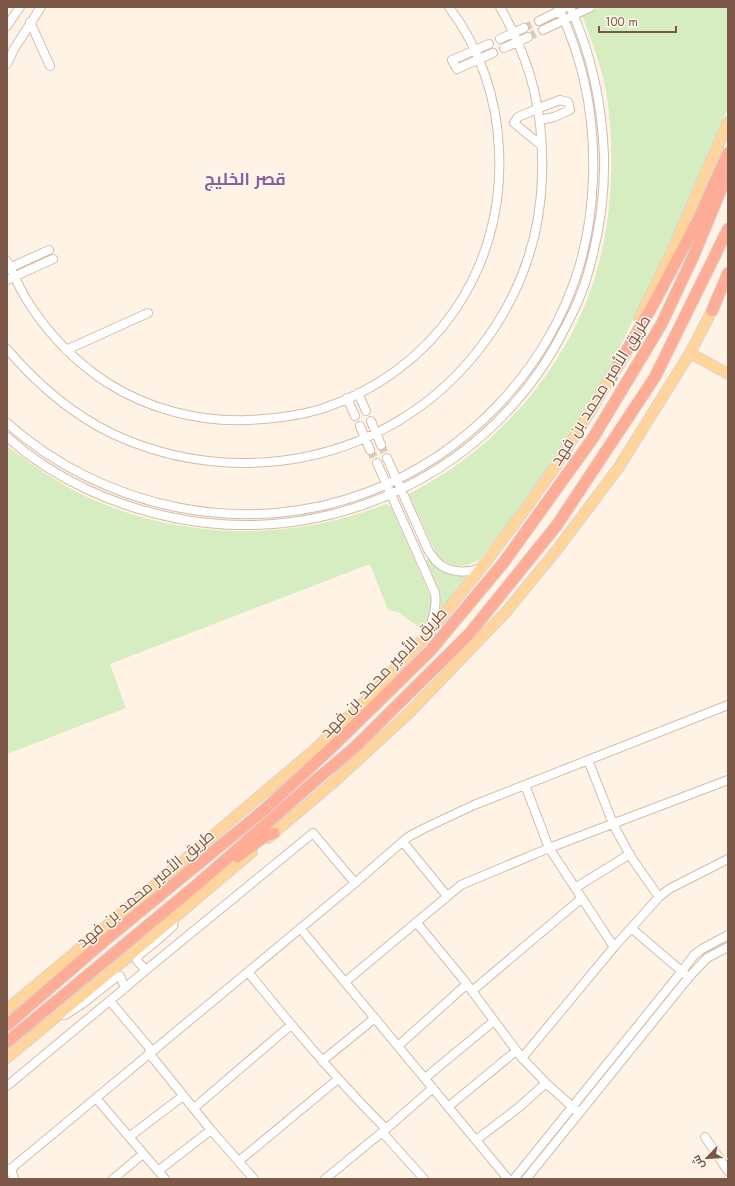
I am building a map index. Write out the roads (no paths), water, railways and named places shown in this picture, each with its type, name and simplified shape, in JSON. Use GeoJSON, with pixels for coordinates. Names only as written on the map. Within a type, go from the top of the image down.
{"type":"FeatureCollection","features":[{"type":"Feature","properties":{"kind":"highway"},"geometry":{"type":"LineString","coordinates":[[616,369],[654,303],[698,220],[728,153]]}},
{"type":"Feature","properties":{"kind":"highway","name":"طريق الأمير محمد بن فهد"},"geometry":{"type":"LineString","coordinates":[[7,1025],[103,942],[264,810],[329,750],[430,651],[504,562],[593,438],[661,325],[693,257],[728,173]]}},
{"type":"Feature","properties":{"kind":"highway","name":"طريق الأمير محمد بن فهد"},"geometry":{"type":"LineString","coordinates":[[7,1042],[209,873],[354,748],[470,632],[557,525],[655,377],[728,229]]}},
{"type":"Feature","properties":{"kind":"highway"},"geometry":{"type":"LineString","coordinates":[[712,311],[728,273]]}},
{"type":"Feature","properties":{"kind":"highway"},"geometry":{"type":"LineString","coordinates":[[209,873],[221,869],[265,836],[274,833]]}},
{"type":"Feature","properties":{"kind":"main road"},"geometry":{"type":"LineString","coordinates":[[7,1009],[314,750],[368,698],[427,635],[482,567],[524,511],[557,464],[616,369],[672,251],[728,122]]}},
{"type":"Feature","properties":{"kind":"main road"},"geometry":{"type":"LineString","coordinates":[[7,1058],[334,782],[409,713],[506,612],[556,551],[619,467],[690,353],[728,279]]}},
{"type":"Feature","properties":{"kind":"main road"},"geometry":{"type":"LineString","coordinates":[[690,353],[728,374]]}},
{"type":"Feature","properties":{"kind":"street"},"geometry":{"type":"LineString","coordinates":[[7,26],[20,7]]}},
{"type":"Feature","properties":{"kind":"street"},"geometry":{"type":"LineString","coordinates":[[7,64],[14,49],[40,7]]}},
{"type":"Feature","properties":{"kind":"street"},"geometry":{"type":"LineString","coordinates":[[49,250],[8,266],[11,278],[38,317],[66,350],[95,374],[130,395],[149,404],[179,414],[200,418],[231,420],[278,418],[315,410],[358,393],[381,380],[398,369],[432,339],[451,316],[465,295],[472,283],[483,256],[492,228],[498,199],[500,164],[496,119],[490,89],[474,50],[462,26],[449,7]]}},
{"type":"Feature","properties":{"kind":"street"},"geometry":{"type":"LineString","coordinates":[[7,349],[37,382],[84,418],[117,436],[141,445],[168,454],[214,462],[264,463],[313,456],[365,438],[416,410],[442,389],[463,369],[485,342],[502,317],[523,273],[534,239],[542,190],[542,146],[540,120],[528,65],[514,32],[500,7]]}},
{"type":"Feature","properties":{"kind":"street"},"geometry":{"type":"LineString","coordinates":[[7,437],[51,469],[86,489],[121,504],[153,514],[188,521],[228,525],[291,522],[347,510],[369,503],[421,479],[451,460],[483,435],[508,411],[534,380],[555,348],[572,314],[585,282],[594,253],[601,214],[604,165],[603,134],[601,113],[594,76],[586,45],[574,15],[569,7],[559,9],[539,21]]}},
{"type":"Feature","properties":{"kind":"street"},"geometry":{"type":"LineString","coordinates":[[543,30],[591,7]]}},
{"type":"Feature","properties":{"kind":"street"},"geometry":{"type":"LineString","coordinates":[[7,423],[19,434],[68,467],[90,479],[124,493],[156,503],[190,510],[228,514],[267,514],[312,508],[340,501],[366,493],[397,479],[445,451],[476,427],[500,404],[525,373],[546,343],[563,309],[578,272],[590,212],[593,165],[592,135],[588,100],[582,71],[576,49],[559,9]]}},
{"type":"Feature","properties":{"kind":"street"},"geometry":{"type":"LineString","coordinates":[[30,22],[50,66]]}},
{"type":"Feature","properties":{"kind":"street"},"geometry":{"type":"LineString","coordinates":[[500,39],[524,28]]}},
{"type":"Feature","properties":{"kind":"street"},"geometry":{"type":"LineString","coordinates":[[504,48],[528,37]]}},
{"type":"Feature","properties":{"kind":"street"},"geometry":{"type":"LineString","coordinates":[[489,44],[452,60],[457,69],[493,53]]}},
{"type":"Feature","properties":{"kind":"street"},"geometry":{"type":"LineString","coordinates":[[540,120],[554,117],[570,110],[568,102],[560,100],[538,108],[518,117],[514,123],[542,146]]}},
{"type":"Feature","properties":{"kind":"street"},"geometry":{"type":"LineString","coordinates":[[11,278],[53,259]]}},
{"type":"Feature","properties":{"kind":"street"},"geometry":{"type":"LineString","coordinates":[[66,350],[148,313]]}},
{"type":"Feature","properties":{"kind":"street"},"geometry":{"type":"LineString","coordinates":[[358,393],[366,411]]}},
{"type":"Feature","properties":{"kind":"street"},"geometry":{"type":"LineString","coordinates":[[347,398],[355,416]]}},
{"type":"Feature","properties":{"kind":"street"},"geometry":{"type":"LineString","coordinates":[[370,421],[381,445]]}},
{"type":"Feature","properties":{"kind":"street"},"geometry":{"type":"LineString","coordinates":[[360,426],[370,450]]}},
{"type":"Feature","properties":{"kind":"street"},"geometry":{"type":"LineString","coordinates":[[387,458],[429,552],[437,562],[445,568],[452,570],[471,571],[482,567]]}},
{"type":"Feature","properties":{"kind":"street"},"geometry":{"type":"LineString","coordinates":[[376,463],[435,593],[436,608],[427,635]]}},
{"type":"Feature","properties":{"kind":"street"},"geometry":{"type":"LineString","coordinates":[[14,1179],[9,1170],[355,883],[408,837],[444,819],[525,785],[728,705]]}},
{"type":"Feature","properties":{"kind":"street"},"geometry":{"type":"LineString","coordinates":[[588,760],[613,823],[630,854],[659,897]]}},
{"type":"Feature","properties":{"kind":"street"},"geometry":{"type":"LineString","coordinates":[[345,982],[461,885],[549,848],[728,780]]}},
{"type":"Feature","properties":{"kind":"street"},"geometry":{"type":"LineString","coordinates":[[525,785],[549,848],[614,947]]}},
{"type":"Feature","properties":{"kind":"street"},"geometry":{"type":"LineString","coordinates":[[7,1086],[313,833],[355,883]]}},
{"type":"Feature","properties":{"kind":"street"},"geometry":{"type":"LineString","coordinates":[[402,842],[447,896]]}},
{"type":"Feature","properties":{"kind":"street"},"geometry":{"type":"LineString","coordinates":[[575,888],[630,854]]}},
{"type":"Feature","properties":{"kind":"street"},"geometry":{"type":"LineString","coordinates":[[522,1058],[614,947],[659,897],[669,889],[728,859]]}},
{"type":"Feature","properties":{"kind":"street"},"geometry":{"type":"LineString","coordinates":[[398,1046],[582,898]]}},
{"type":"Feature","properties":{"kind":"street"},"geometry":{"type":"LineString","coordinates":[[146,970],[137,961],[138,956],[173,926],[174,918]]}},
{"type":"Feature","properties":{"kind":"street"},"geometry":{"type":"LineString","coordinates":[[416,922],[470,988],[522,1058],[546,1083],[580,1113]]}},
{"type":"Feature","properties":{"kind":"street"},"geometry":{"type":"LineString","coordinates":[[300,928],[508,1179]]}},
{"type":"Feature","properties":{"kind":"street"},"geometry":{"type":"LineString","coordinates":[[631,928],[689,977]]}},
{"type":"Feature","properties":{"kind":"street"},"geometry":{"type":"LineString","coordinates":[[514,1179],[694,955],[728,935]]}},
{"type":"Feature","properties":{"kind":"street"},"geometry":{"type":"LineString","coordinates":[[526,1179],[689,977],[707,958],[728,947]]}},
{"type":"Feature","properties":{"kind":"street"},"geometry":{"type":"LineString","coordinates":[[248,972],[322,1061],[384,1130],[424,1179]]}},
{"type":"Feature","properties":{"kind":"street"},"geometry":{"type":"LineString","coordinates":[[48,1024],[82,1004],[115,978],[120,976],[125,988]]}},
{"type":"Feature","properties":{"kind":"street"},"geometry":{"type":"LineString","coordinates":[[110,1001],[211,1130],[254,1179]]}},
{"type":"Feature","properties":{"kind":"street"},"geometry":{"type":"LineString","coordinates":[[322,1061],[375,1018]]}},
{"type":"Feature","properties":{"kind":"street"},"geometry":{"type":"LineString","coordinates":[[425,1078],[494,1021]]}},
{"type":"Feature","properties":{"kind":"street"},"geometry":{"type":"LineString","coordinates":[[194,1108],[292,1025]]}},
{"type":"Feature","properties":{"kind":"street"},"geometry":{"type":"LineString","coordinates":[[448,1107],[516,1051]]}},
{"type":"Feature","properties":{"kind":"street"},"geometry":{"type":"LineString","coordinates":[[239,1161],[338,1079]]}},
{"type":"Feature","properties":{"kind":"street"},"geometry":{"type":"LineString","coordinates":[[476,1140],[518,1108],[546,1083]]}},
{"type":"Feature","properties":{"kind":"street"},"geometry":{"type":"LineString","coordinates":[[325,1179],[433,1088]]}},
{"type":"Feature","properties":{"kind":"street"},"geometry":{"type":"LineString","coordinates":[[129,1137],[184,1096]]}},
{"type":"Feature","properties":{"kind":"street"},"geometry":{"type":"LineString","coordinates":[[96,1098],[164,1179]]}},
{"type":"Feature","properties":{"kind":"street"},"geometry":{"type":"LineString","coordinates":[[158,1171],[211,1130]]}},
{"type":"Feature","properties":{"kind":"street"},"geometry":{"type":"LineString","coordinates":[[705,1137],[728,1171]]}},
{"type":"Feature","properties":{"kind":"street"},"geometry":{"type":"LineString","coordinates":[[113,1179],[143,1154]]}},
{"type":"Feature","properties":{"kind":"tunnel"},"geometry":{"type":"LineString","coordinates":[[524,28],[539,21]]}},
{"type":"Feature","properties":{"kind":"tunnel"},"geometry":{"type":"LineString","coordinates":[[528,37],[543,30]]}},
{"type":"Feature","properties":{"kind":"tunnel"},"geometry":{"type":"LineString","coordinates":[[381,445],[387,458]]}},
{"type":"Feature","properties":{"kind":"tunnel"},"geometry":{"type":"LineString","coordinates":[[370,450],[377,463]]}},
{"type":"Feature","properties":{"kind":"district","name":"قصر الخليج"},"geometry":{"type":"Point","coordinates":[245,179]}}]}
